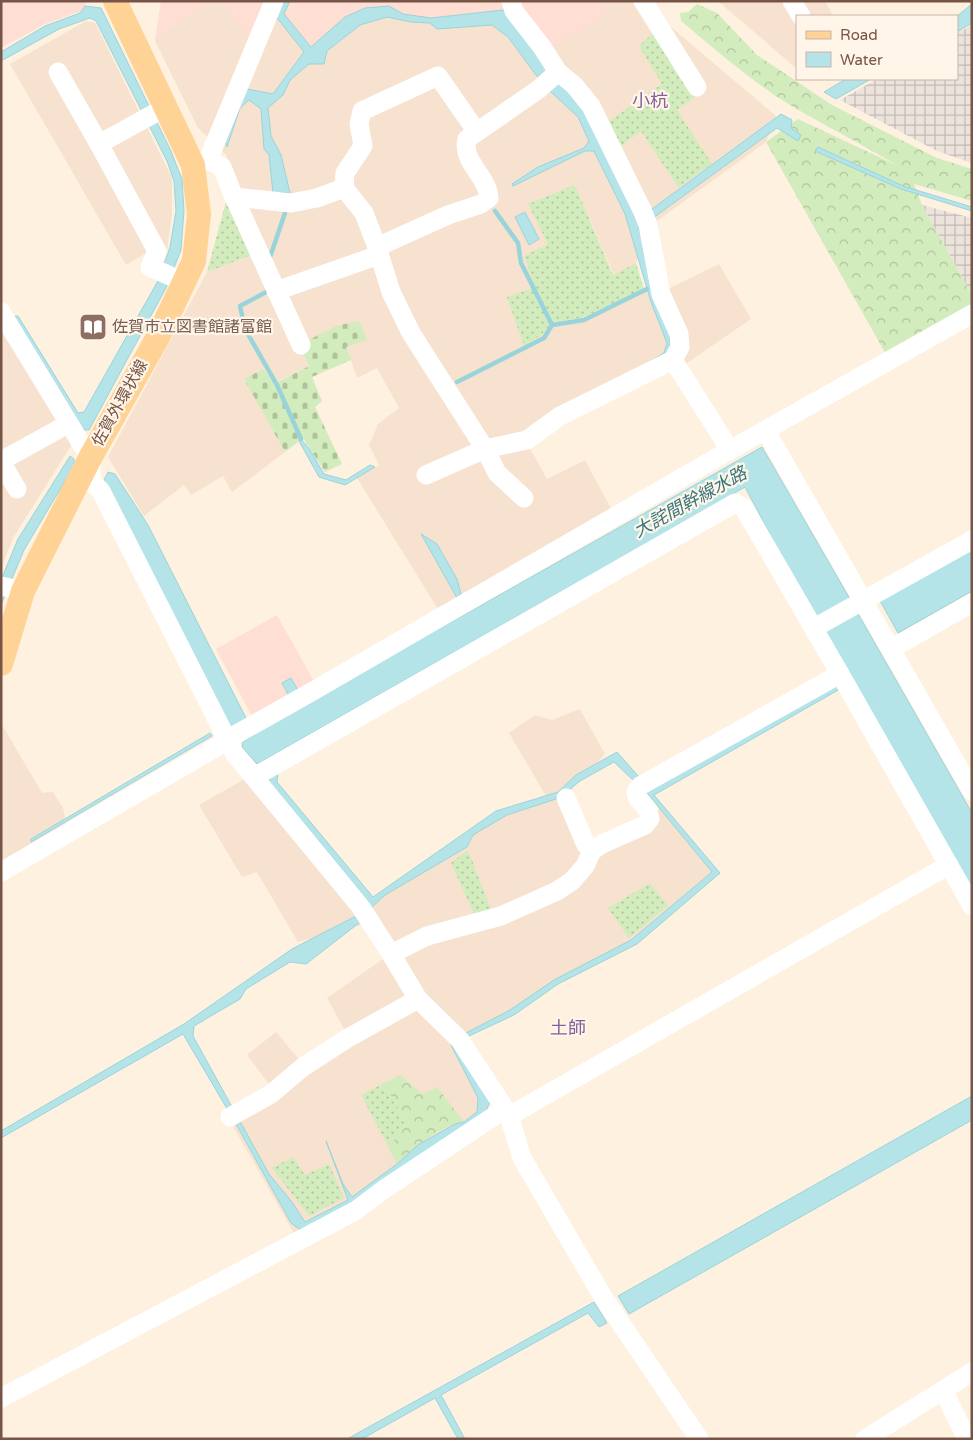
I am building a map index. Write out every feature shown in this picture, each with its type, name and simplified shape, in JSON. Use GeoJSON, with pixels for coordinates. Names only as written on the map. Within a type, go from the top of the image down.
{"type":"FeatureCollection","features":[{"type":"Feature","properties":{"kind":"main road","name":"佐賀外環状線"},"geometry":{"type":"LineString","coordinates":[[1,664],[12,589],[90,458],[158,337],[172,276],[194,261],[201,162],[154,113],[115,1]]}},
{"type":"Feature","properties":{"kind":"street"},"geometry":{"type":"LineString","coordinates":[[274,1],[201,162],[222,167],[301,346]]}},
{"type":"Feature","properties":{"kind":"street"},"geometry":{"type":"LineString","coordinates":[[426,475],[485,449],[527,440],[560,416],[672,360],[680,347],[679,334],[661,294],[648,225],[643,212],[591,106],[574,85],[558,72],[542,47],[514,11],[512,1]]}},
{"type":"Feature","properties":{"kind":"street"},"geometry":{"type":"LineString","coordinates":[[643,1],[697,87]]}},
{"type":"Feature","properties":{"kind":"street"},"geometry":{"type":"LineString","coordinates":[[792,1],[800,15]]}},
{"type":"Feature","properties":{"kind":"street"},"geometry":{"type":"LineString","coordinates":[[58,72],[157,251],[150,267],[172,276]]}},
{"type":"Feature","properties":{"kind":"street"},"geometry":{"type":"LineString","coordinates":[[276,291],[378,251],[448,215],[481,204],[489,198],[488,189],[475,170],[464,148],[467,139],[539,89],[558,72]]}},
{"type":"Feature","properties":{"kind":"street"},"geometry":{"type":"LineString","coordinates":[[477,132],[438,76],[362,111],[359,124],[364,146],[345,172],[344,188],[364,213],[391,292],[411,333],[485,449],[496,472],[524,498]]}},
{"type":"Feature","properties":{"kind":"street"},"geometry":{"type":"LineString","coordinates":[[99,144],[154,113]]}},
{"type":"Feature","properties":{"kind":"street"},"geometry":{"type":"LineString","coordinates":[[234,197],[291,203],[316,198],[344,188]]}},
{"type":"Feature","properties":{"kind":"street"},"geometry":{"type":"LineString","coordinates":[[1,872],[730,450],[972,314]]}},
{"type":"Feature","properties":{"kind":"street"},"geometry":{"type":"LineString","coordinates":[[5,318],[90,458],[92,482],[101,491],[234,754],[364,911],[418,999],[460,1040],[507,1112],[522,1158],[603,1297],[699,1439]]}},
{"type":"Feature","properties":{"kind":"street"},"geometry":{"type":"LineString","coordinates":[[672,360],[730,450]]}},
{"type":"Feature","properties":{"kind":"street"},"geometry":{"type":"LineString","coordinates":[[17,490],[1,461],[68,424]]}},
{"type":"Feature","properties":{"kind":"street"},"geometry":{"type":"LineString","coordinates":[[766,431],[972,791]]}},
{"type":"Feature","properties":{"kind":"street"},"geometry":{"type":"LineString","coordinates":[[254,777],[735,503],[744,508],[972,906]]}},
{"type":"Feature","properties":{"kind":"street"},"geometry":{"type":"LineString","coordinates":[[814,628],[864,602],[972,540]]}},
{"type":"Feature","properties":{"kind":"street"},"geometry":{"type":"LineString","coordinates":[[891,649],[972,603]]}},
{"type":"Feature","properties":{"kind":"street"},"geometry":{"type":"LineString","coordinates":[[392,954],[427,936],[501,916],[558,891],[572,881],[585,866],[592,851],[602,844],[645,825],[650,819],[648,810],[637,797],[636,792],[640,786],[840,674]]}},
{"type":"Feature","properties":{"kind":"street"},"geometry":{"type":"LineString","coordinates":[[566,798],[586,845],[592,851]]}},
{"type":"Feature","properties":{"kind":"street"},"geometry":{"type":"LineString","coordinates":[[1,1398],[355,1211],[383,1190],[507,1112],[949,866]]}},
{"type":"Feature","properties":{"kind":"street"},"geometry":{"type":"LineString","coordinates":[[233,1115],[272,1094],[303,1067],[348,1038],[418,999]]}},
{"type":"Feature","properties":{"kind":"street"},"geometry":{"type":"LineString","coordinates":[[865,1439],[972,1372]]}},
{"type":"Feature","properties":{"kind":"street"},"geometry":{"type":"LineString","coordinates":[[943,1390],[967,1439]]}},
{"type":"Feature","properties":{"kind":"shaded area"},"geometry":{"type":"Polygon","coordinates":[[[1,1],[86,1],[84,10],[45,24],[1,47],[1,1]]]}},
{"type":"Feature","properties":{"kind":"shaded area"},"geometry":{"type":"Polygon","coordinates":[[[161,1],[216,1],[173,26],[155,41],[161,1]]]}},
{"type":"Feature","properties":{"kind":"shaded area"},"geometry":{"type":"Polygon","coordinates":[[[216,1],[222,1],[251,41],[269,3],[382,10],[607,12],[601,1],[634,1],[658,16],[776,116],[766,142],[654,223],[636,263],[614,275],[575,185],[548,244],[535,287],[541,335],[553,322],[582,318],[644,289],[670,288],[719,264],[751,319],[684,365],[564,419],[528,445],[547,479],[585,460],[614,514],[441,614],[357,478],[379,465],[369,445],[378,424],[399,408],[377,368],[357,378],[346,347],[299,345],[309,366],[275,383],[263,369],[245,379],[285,452],[232,492],[223,476],[191,495],[184,485],[144,516],[108,457],[207,272],[255,254],[226,155],[198,128],[155,41],[173,26],[216,1]]]}},
{"type":"Feature","properties":{"kind":"shaded area"},"geometry":{"type":"Polygon","coordinates":[[[222,1],[601,1],[608,13],[549,50],[521,16],[439,23],[382,10],[313,53],[269,3],[251,42],[222,1]]]}},
{"type":"Feature","properties":{"kind":"shaded area"},"geometry":{"type":"Polygon","coordinates":[[[718,1],[825,1],[832,15],[796,15],[796,68],[718,1]]]}},
{"type":"Feature","properties":{"kind":"shaded area"},"geometry":{"type":"Polygon","coordinates":[[[86,21],[95,23],[172,178],[172,215],[167,250],[163,243],[126,265],[10,64],[86,21]]]}},
{"type":"Feature","properties":{"kind":"shaded area"},"geometry":{"type":"Polygon","coordinates":[[[972,25],[972,163],[937,151],[840,100],[875,80],[958,80],[958,32],[972,25]]]}},
{"type":"Feature","properties":{"kind":"shaded area"},"geometry":{"type":"Polygon","coordinates":[[[922,205],[972,218],[972,295],[922,205]]]}},
{"type":"Feature","properties":{"kind":"shaded area"},"geometry":{"type":"Polygon","coordinates":[[[1,324],[72,444],[13,538],[1,568],[1,324]]]}},
{"type":"Feature","properties":{"kind":"shaded area"},"geometry":{"type":"Polygon","coordinates":[[[277,615],[316,685],[253,718],[216,649],[277,615]]]}},
{"type":"Feature","properties":{"kind":"shaded area"},"geometry":{"type":"Polygon","coordinates":[[[580,709],[605,754],[570,791],[594,840],[662,808],[716,873],[634,942],[557,981],[511,1013],[467,1036],[487,1108],[351,1202],[295,1235],[226,1114],[272,1088],[247,1055],[276,1032],[302,1063],[347,1034],[327,998],[383,959],[361,925],[298,942],[257,872],[242,877],[199,805],[243,780],[275,783],[373,901],[496,815],[547,798],[509,733],[535,715],[552,720],[580,709]]]}},
{"type":"Feature","properties":{"kind":"shaded area"},"geometry":{"type":"Polygon","coordinates":[[[1,723],[42,793],[53,792],[63,808],[67,828],[1,866],[1,723]]]}},
{"type":"Feature","properties":{"kind":"green space"},"geometry":{"type":"Polygon","coordinates":[[[697,4],[717,13],[757,55],[832,105],[937,158],[972,169],[972,201],[914,184],[922,205],[972,295],[972,308],[887,356],[766,142],[798,119],[896,165],[790,105],[734,65],[681,21],[680,13],[688,12],[697,4]]]}},
{"type":"Feature","properties":{"kind":"green space"},"geometry":{"type":"Polygon","coordinates":[[[655,31],[696,96],[677,110],[712,164],[678,187],[641,131],[621,146],[608,122],[662,84],[639,46],[655,31]]]}},
{"type":"Feature","properties":{"kind":"green space"},"geometry":{"type":"Polygon","coordinates":[[[575,185],[613,275],[636,263],[644,289],[582,318],[553,322],[541,335],[524,346],[507,297],[535,287],[524,256],[548,244],[528,204],[575,185]]]}},
{"type":"Feature","properties":{"kind":"green space"},"geometry":{"type":"Polygon","coordinates":[[[227,198],[255,254],[207,272],[227,198]]]}},
{"type":"Feature","properties":{"kind":"green space"},"geometry":{"type":"Polygon","coordinates":[[[359,321],[367,340],[346,347],[351,360],[312,377],[322,401],[315,407],[342,464],[325,472],[303,438],[285,452],[244,379],[263,369],[276,383],[309,366],[299,345],[336,326],[359,321]]]}},
{"type":"Feature","properties":{"kind":"green space"},"geometry":{"type":"Polygon","coordinates":[[[468,850],[492,912],[475,916],[451,863],[468,850]]]}},
{"type":"Feature","properties":{"kind":"green space"},"geometry":{"type":"Polygon","coordinates":[[[650,883],[668,906],[629,938],[608,908],[650,883]]]}},
{"type":"Feature","properties":{"kind":"green space"},"geometry":{"type":"Polygon","coordinates":[[[400,1075],[422,1094],[437,1087],[464,1122],[455,1124],[437,1133],[420,1144],[397,1164],[388,1147],[407,1125],[384,1083],[400,1075]]]}},
{"type":"Feature","properties":{"kind":"green space"},"geometry":{"type":"Polygon","coordinates":[[[384,1083],[407,1125],[388,1146],[361,1095],[384,1083]]]}},
{"type":"Feature","properties":{"kind":"green space"},"geometry":{"type":"Polygon","coordinates":[[[293,1157],[305,1175],[329,1164],[344,1198],[309,1216],[272,1168],[293,1157]]]}},
{"type":"Feature","properties":{"kind":"water"},"geometry":{"type":"Polygon","coordinates":[[[281,1],[290,1],[284,14],[311,47],[345,17],[365,8],[389,6],[403,14],[431,18],[503,10],[537,54],[579,101],[636,218],[670,336],[670,349],[666,356],[615,383],[664,353],[667,343],[651,302],[625,214],[594,151],[585,151],[513,186],[512,184],[538,167],[584,148],[589,141],[578,117],[536,75],[508,37],[492,25],[437,29],[430,23],[411,22],[387,17],[360,25],[327,51],[324,64],[309,64],[290,80],[283,95],[268,108],[271,136],[281,155],[290,193],[273,193],[269,155],[264,149],[261,109],[249,100],[240,108],[227,147],[223,136],[242,88],[273,94],[304,52],[274,14],[281,1]]]}},
{"type":"Feature","properties":{"kind":"water"},"geometry":{"type":"Polygon","coordinates":[[[972,4],[972,23],[958,31],[958,15],[972,4]]]}},
{"type":"Feature","properties":{"kind":"water"},"geometry":{"type":"Polygon","coordinates":[[[85,6],[101,8],[170,149],[182,179],[184,211],[181,250],[166,288],[89,430],[84,430],[75,421],[1,318],[18,316],[78,413],[84,412],[159,279],[170,247],[176,211],[174,181],[167,161],[96,21],[90,18],[59,29],[1,61],[1,52],[45,26],[80,13],[85,6]]]}},
{"type":"Feature","properties":{"kind":"water"},"geometry":{"type":"Polygon","coordinates":[[[844,80],[869,80],[836,99],[824,92],[844,80]]]}},
{"type":"Feature","properties":{"kind":"water"},"geometry":{"type":"Polygon","coordinates":[[[781,114],[792,120],[791,128],[801,135],[798,141],[777,128],[653,218],[652,209],[781,114]]]}},
{"type":"Feature","properties":{"kind":"water"},"geometry":{"type":"Polygon","coordinates":[[[818,147],[903,186],[972,207],[972,211],[901,189],[815,151],[818,147]]]}},
{"type":"Feature","properties":{"kind":"water"},"geometry":{"type":"Polygon","coordinates":[[[525,212],[539,239],[529,245],[515,217],[525,212]]]}},
{"type":"Feature","properties":{"kind":"water"},"geometry":{"type":"Polygon","coordinates":[[[301,439],[324,474],[346,480],[370,465],[375,467],[345,485],[319,477],[299,441],[301,439]]]}},
{"type":"Feature","properties":{"kind":"water","name":"大詫間幹線水路"},"geometry":{"type":"Polygon","coordinates":[[[762,447],[850,599],[818,617],[812,614],[745,487],[257,764],[242,747],[243,742],[296,709],[282,683],[291,678],[306,704],[762,447]]]}},
{"type":"Feature","properties":{"kind":"water"},"geometry":{"type":"Polygon","coordinates":[[[70,456],[74,459],[74,466],[24,550],[1,605],[1,580],[18,539],[70,456]]]}},
{"type":"Feature","properties":{"kind":"water"},"geometry":{"type":"Polygon","coordinates":[[[108,472],[115,474],[148,525],[247,720],[232,728],[227,724],[103,482],[108,472]]]}},
{"type":"Feature","properties":{"kind":"water"},"geometry":{"type":"Polygon","coordinates":[[[421,534],[437,544],[457,579],[461,594],[457,598],[421,534]]]}},
{"type":"Feature","properties":{"kind":"water"},"geometry":{"type":"Polygon","coordinates":[[[972,547],[972,591],[898,633],[879,599],[972,547]]]}},
{"type":"Feature","properties":{"kind":"water"},"geometry":{"type":"Polygon","coordinates":[[[857,612],[972,813],[972,892],[823,631],[857,612]]]}},
{"type":"Feature","properties":{"kind":"water"},"geometry":{"type":"Polygon","coordinates":[[[837,684],[840,689],[654,795],[720,873],[637,944],[558,984],[514,1015],[469,1036],[466,1033],[510,1010],[554,980],[631,940],[712,872],[647,793],[837,684]]]}},
{"type":"Feature","properties":{"kind":"water"},"geometry":{"type":"Polygon","coordinates":[[[210,733],[212,736],[31,842],[31,839],[210,733]]]}},
{"type":"Feature","properties":{"kind":"water"},"geometry":{"type":"Polygon","coordinates":[[[617,752],[640,778],[634,781],[614,762],[580,781],[559,798],[507,815],[473,835],[467,847],[385,895],[359,923],[306,964],[290,962],[246,989],[240,999],[194,1026],[193,1036],[269,1174],[292,1202],[305,1222],[348,1200],[326,1141],[343,1184],[352,1197],[397,1164],[418,1145],[455,1124],[464,1122],[477,1112],[478,1098],[451,1045],[453,1042],[490,1102],[484,1115],[348,1205],[302,1231],[291,1223],[183,1034],[1,1138],[1,1131],[184,1024],[292,949],[356,916],[369,902],[269,781],[272,774],[278,775],[277,782],[373,897],[496,811],[558,792],[576,775],[617,752]]]}},
{"type":"Feature","properties":{"kind":"water"},"geometry":{"type":"Polygon","coordinates":[[[972,1096],[972,1120],[629,1314],[618,1296],[972,1096]]]}},
{"type":"Feature","properties":{"kind":"water"},"geometry":{"type":"Polygon","coordinates":[[[594,1302],[607,1323],[599,1327],[588,1313],[441,1395],[465,1439],[458,1439],[435,1398],[362,1439],[347,1439],[594,1302]]]}},
{"type":"Feature","properties":{"kind":"waterway"},"geometry":{"type":"LineString","coordinates":[[495,211],[518,243],[521,263],[552,325]]}},
{"type":"Feature","properties":{"kind":"waterway"},"geometry":{"type":"LineString","coordinates":[[269,260],[285,213]]}},
{"type":"Feature","properties":{"kind":"waterway"},"geometry":{"type":"LineString","coordinates":[[457,382],[544,338],[552,325],[584,320],[647,289]]}},
{"type":"Feature","properties":{"kind":"waterway"},"geometry":{"type":"LineString","coordinates":[[270,290],[240,306],[245,329],[277,385],[301,439]]}},
{"type":"Feature","properties":{"kind":"place","name":"佐賀市立図書館諸富館"},"geometry":{"type":"Point","coordinates":[93,327]}},
{"type":"Feature","properties":{"kind":"district","name":"小杭"},"geometry":{"type":"Point","coordinates":[650,101]}},
{"type":"Feature","properties":{"kind":"district","name":"土師"},"geometry":{"type":"Point","coordinates":[568,1028]}}]}
